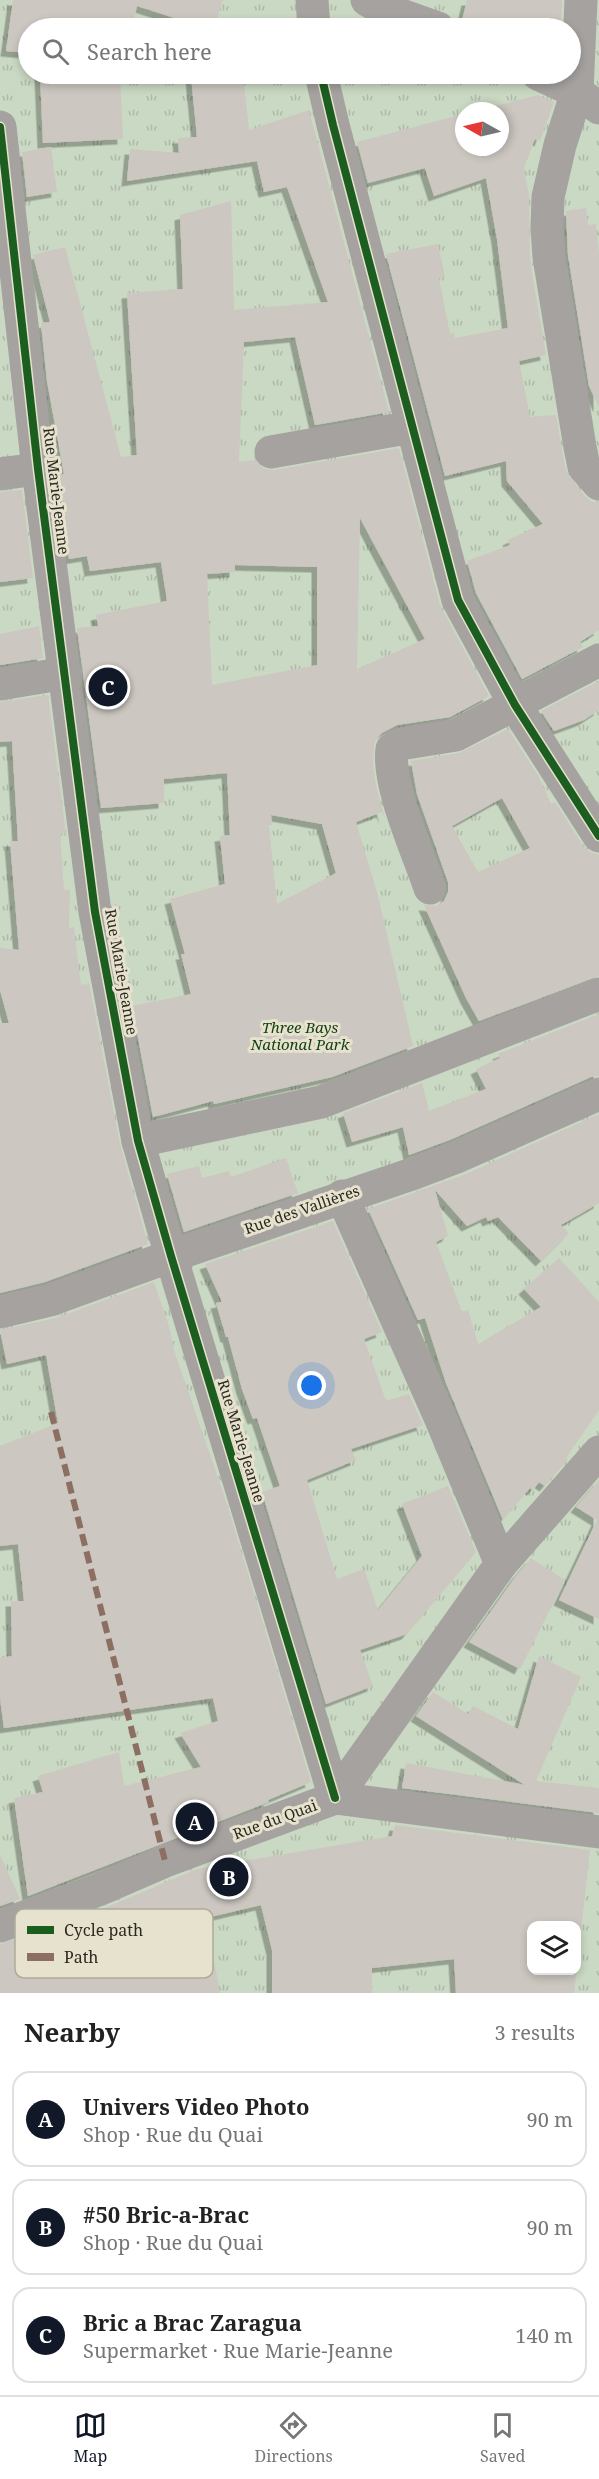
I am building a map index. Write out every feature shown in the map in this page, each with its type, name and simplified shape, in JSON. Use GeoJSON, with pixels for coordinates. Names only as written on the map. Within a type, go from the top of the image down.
{"type":"FeatureCollection","features":[{"type":"Feature","properties":{"kind":"street"},"geometry":{"type":"LineString","coordinates":[[312,0],[313,18]]}},
{"type":"Feature","properties":{"kind":"street"},"geometry":{"type":"LineString","coordinates":[[367,0],[381,8],[410,18]]}},
{"type":"Feature","properties":{"kind":"street"},"geometry":{"type":"LineString","coordinates":[[581,0],[588,100],[560,145],[548,197],[547,226],[549,258],[584,468],[599,483]]}},
{"type":"Feature","properties":{"kind":"street"},"geometry":{"type":"LineString","coordinates":[[323,84],[458,600],[501,676],[514,705],[599,836]]}},
{"type":"Feature","properties":{"kind":"street"},"geometry":{"type":"LineString","coordinates":[[557,84],[588,100]]}},
{"type":"Feature","properties":{"kind":"street","name":"Rue Marie-Jeanne"},"geometry":{"type":"LineString","coordinates":[[0,127],[38,469],[95,912],[138,1141],[334,1798]]}},
{"type":"Feature","properties":{"kind":"street"},"geometry":{"type":"LineString","coordinates":[[271,452],[412,427]]}},
{"type":"Feature","properties":{"kind":"street"},"geometry":{"type":"LineString","coordinates":[[0,474],[38,469]]}},
{"type":"Feature","properties":{"kind":"street"},"geometry":{"type":"LineString","coordinates":[[430,888],[394,784],[390,761],[392,749],[400,744],[456,735],[599,660]]}},
{"type":"Feature","properties":{"kind":"street"},"geometry":{"type":"LineString","coordinates":[[0,684],[66,673]]}},
{"type":"Feature","properties":{"kind":"street"},"geometry":{"type":"LineString","coordinates":[[138,1141],[321,1102],[599,994]]}},
{"type":"Feature","properties":{"kind":"street","name":"Rue des Vallières"},"geometry":{"type":"LineString","coordinates":[[0,1312],[50,1300],[459,1156],[599,1094]]}},
{"type":"Feature","properties":{"kind":"street"},"geometry":{"type":"LineString","coordinates":[[342,1196],[440,1418],[501,1564]]}},
{"type":"Feature","properties":{"kind":"street"},"geometry":{"type":"LineString","coordinates":[[334,1798],[501,1564],[599,1452]]}},
{"type":"Feature","properties":{"kind":"street","name":"Rue du Quai"},"geometry":{"type":"LineString","coordinates":[[46,1909],[176,1857],[334,1798],[599,1832]]}},
{"type":"Feature","properties":{"kind":"street","name":"Rue du Quai"},"geometry":{"type":"LineString","coordinates":[[0,1926],[15,1920]]}},
{"type":"Feature","properties":{"kind":"green space","name":"Three Bays National Park"},"geometry":{"type":"Polygon","coordinates":[[[0,0],[599,0],[599,1993],[0,1993],[0,0]]]}},
{"type":"Feature","properties":{"kind":"building"},"geometry":{"type":"Polygon","coordinates":[[[13,0],[223,0],[217,18],[175,18],[137,6],[134,18],[18,18],[18,52],[6,51],[13,0]]]}},
{"type":"Feature","properties":{"kind":"building"},"geometry":{"type":"Polygon","coordinates":[[[467,0],[562,0],[561,18],[463,18],[467,0]]]}},
{"type":"Feature","properties":{"kind":"building"},"geometry":{"type":"Polygon","coordinates":[[[40,84],[120,84],[123,139],[43,143],[40,84]]]}},
{"type":"Feature","properties":{"kind":"building"},"geometry":{"type":"Polygon","coordinates":[[[192,84],[244,84],[249,130],[309,110],[389,412],[315,425],[295,337],[244,342],[239,462],[255,460],[264,469],[274,470],[399,448],[440,605],[489,696],[450,717],[397,725],[382,733],[375,740],[373,764],[385,819],[382,812],[356,822],[378,896],[413,1046],[332,1077],[214,1104],[213,1101],[153,1117],[132,1006],[191,994],[181,954],[185,954],[170,899],[225,884],[220,836],[230,835],[227,773],[164,779],[164,803],[101,808],[77,628],[98,626],[96,615],[167,601],[161,562],[90,571],[87,556],[69,559],[58,475],[64,474],[47,381],[41,323],[50,322],[33,255],[65,247],[121,457],[137,455],[127,293],[183,289],[180,215],[231,201],[234,310],[328,302],[287,187],[264,192],[257,161],[127,181],[130,149],[179,153],[178,138],[197,137],[192,84]],[[360,518],[357,669],[425,639],[360,518]],[[235,565],[235,572],[207,574],[212,685],[317,665],[317,567],[235,565]],[[271,815],[272,825],[269,825],[277,904],[336,873],[322,824],[271,815]]]}},
{"type":"Feature","properties":{"kind":"building"},"geometry":{"type":"Polygon","coordinates":[[[538,95],[554,102],[540,141],[535,139],[524,168],[529,196],[530,260],[546,355],[519,361],[530,417],[556,415],[566,471],[585,496],[592,502],[599,502],[599,630],[580,642],[583,647],[522,679],[476,593],[467,561],[510,545],[508,540],[543,524],[507,481],[506,461],[445,476],[386,254],[438,244],[445,277],[439,278],[450,334],[454,333],[455,338],[508,328],[497,239],[486,178],[434,196],[425,168],[368,183],[357,142],[455,116],[455,156],[509,156],[509,102],[538,95]]]}},
{"type":"Feature","properties":{"kind":"building"},"geometry":{"type":"Polygon","coordinates":[[[51,147],[57,192],[27,197],[22,152],[51,147]]]}},
{"type":"Feature","properties":{"kind":"building"},"geometry":{"type":"Polygon","coordinates":[[[586,208],[588,225],[596,224],[599,253],[599,407],[589,386],[568,255],[566,211],[586,208]]]}},
{"type":"Feature","properties":{"kind":"building"},"geometry":{"type":"Polygon","coordinates":[[[22,490],[33,578],[0,582],[0,492],[22,490]]]}},
{"type":"Feature","properties":{"kind":"building"},"geometry":{"type":"Polygon","coordinates":[[[39,626],[43,658],[0,665],[0,634],[39,626]]]}},
{"type":"Feature","properties":{"kind":"building"},"geometry":{"type":"Polygon","coordinates":[[[599,681],[599,710],[584,720],[554,731],[541,711],[599,681]]]}},
{"type":"Feature","properties":{"kind":"building"},"geometry":{"type":"Polygon","coordinates":[[[48,695],[66,834],[60,834],[64,890],[70,890],[69,928],[74,927],[81,985],[89,983],[120,1144],[148,1244],[45,1282],[0,1293],[0,1023],[9,1023],[0,990],[0,948],[19,950],[10,841],[18,841],[12,741],[0,742],[0,702],[48,695]]]}},
{"type":"Feature","properties":{"kind":"building"},"geometry":{"type":"Polygon","coordinates":[[[508,729],[539,777],[551,804],[555,802],[584,847],[599,855],[599,976],[479,1021],[466,998],[424,905],[436,906],[444,901],[448,892],[448,882],[417,794],[411,761],[459,753],[508,729]],[[502,798],[452,826],[478,872],[530,848],[502,798]]]}},
{"type":"Feature","properties":{"kind":"building"},"geometry":{"type":"Polygon","coordinates":[[[599,1014],[599,1076],[591,1077],[452,1139],[409,1155],[403,1127],[352,1142],[343,1113],[422,1083],[429,1111],[486,1089],[476,1069],[500,1058],[498,1054],[599,1014]]]}},
{"type":"Feature","properties":{"kind":"building"},"geometry":{"type":"Polygon","coordinates":[[[599,1114],[599,1203],[561,1225],[569,1233],[541,1261],[498,1217],[488,1221],[486,1217],[467,1226],[435,1190],[448,1236],[436,1242],[462,1312],[468,1310],[478,1344],[541,1307],[524,1289],[559,1258],[599,1302],[599,1410],[566,1458],[568,1459],[545,1486],[539,1482],[533,1490],[530,1488],[503,1520],[446,1383],[425,1318],[418,1320],[368,1209],[466,1174],[599,1114]]]}},
{"type":"Feature","properties":{"kind":"building"},"geometry":{"type":"Polygon","coordinates":[[[286,1158],[298,1193],[184,1232],[167,1174],[199,1166],[202,1178],[229,1171],[231,1177],[286,1158]]]}},
{"type":"Feature","properties":{"kind":"building"},"geometry":{"type":"Polygon","coordinates":[[[333,1221],[382,1332],[364,1339],[386,1401],[409,1394],[423,1425],[351,1449],[356,1460],[307,1480],[337,1579],[364,1569],[378,1610],[422,1556],[402,1504],[448,1486],[476,1552],[407,1634],[360,1650],[373,1686],[326,1704],[262,1492],[280,1486],[257,1418],[253,1419],[242,1389],[216,1303],[222,1302],[205,1264],[333,1221]]]}},
{"type":"Feature","properties":{"kind":"building"},"geometry":{"type":"Polygon","coordinates":[[[154,1282],[175,1353],[227,1504],[311,1782],[268,1800],[269,1802],[28,1896],[14,1798],[43,1792],[38,1776],[119,1752],[124,1786],[201,1767],[180,1733],[218,1721],[213,1698],[4,1728],[0,1698],[0,1658],[12,1656],[11,1601],[24,1601],[18,1544],[0,1546],[0,1446],[58,1423],[46,1355],[7,1364],[0,1330],[56,1318],[154,1282]]]}},
{"type":"Feature","properties":{"kind":"building"},"geometry":{"type":"Polygon","coordinates":[[[599,1480],[599,1619],[559,1600],[597,1520],[576,1507],[599,1480]]]}},
{"type":"Feature","properties":{"kind":"building"},"geometry":{"type":"Polygon","coordinates":[[[531,1558],[565,1580],[520,1669],[469,1642],[531,1558]]]}},
{"type":"Feature","properties":{"kind":"building"},"geometry":{"type":"Polygon","coordinates":[[[539,1656],[581,1677],[536,1781],[599,1788],[599,1813],[402,1788],[406,1763],[525,1785],[416,1716],[433,1692],[468,1714],[473,1706],[518,1729],[539,1656]]]}},
{"type":"Feature","properties":{"kind":"building"},"geometry":{"type":"Polygon","coordinates":[[[395,1825],[590,1850],[581,1930],[581,1921],[527,1921],[527,1975],[576,1975],[574,1993],[456,1993],[454,1959],[372,1968],[372,1993],[272,1993],[272,1950],[261,1905],[213,1916],[213,1909],[102,1909],[197,1869],[392,1836],[395,1825]]]}},
{"type":"Feature","properties":{"kind":"building"},"geometry":{"type":"Polygon","coordinates":[[[0,1855],[20,1899],[0,1906],[0,1855]]]}},
{"type":"Feature","properties":{"kind":"building"},"geometry":{"type":"Polygon","coordinates":[[[15,1939],[15,1978],[213,1978],[213,1956],[220,1993],[0,1993],[0,1944],[15,1939]]]}},
{"type":"Feature","properties":{"kind":"marked path"},"geometry":{"type":"LineString","coordinates":[[51,1412],[165,1861]]}},
{"type":"Feature","properties":{"kind":"cycle path"},"geometry":{"type":"LineString","coordinates":[[323,84],[458,600],[515,705],[599,836]]}},
{"type":"Feature","properties":{"kind":"cycle path"},"geometry":{"type":"LineString","coordinates":[[0,127],[38,469],[95,912],[138,1141],[335,1798]]}},
{"type":"Feature","properties":{"kind":"place","name":"Bric a Brac Zaragua"},"geometry":{"type":"Point","coordinates":[108,687]}},
{"type":"Feature","properties":{"kind":"place","name":"Univers Video Photo"},"geometry":{"type":"Point","coordinates":[195,1822]}},
{"type":"Feature","properties":{"kind":"place","name":"#50 Bric-a-Brac"},"geometry":{"type":"Point","coordinates":[229,1877]}}]}
